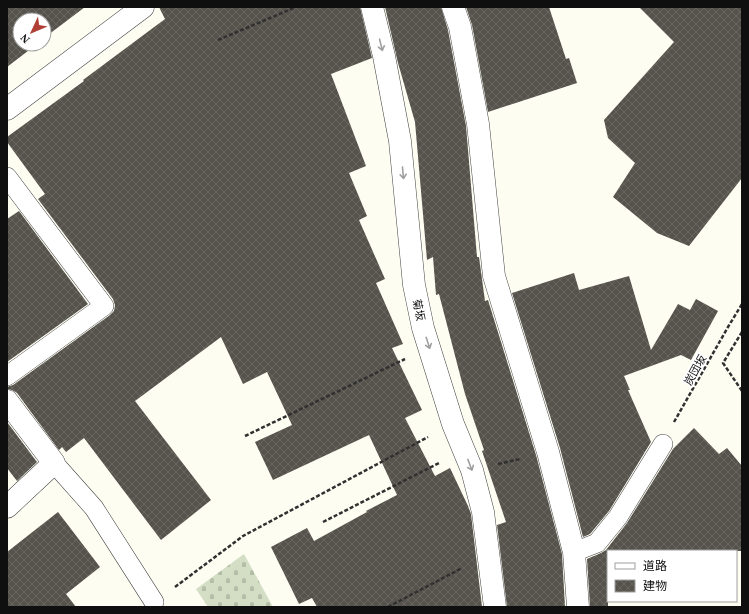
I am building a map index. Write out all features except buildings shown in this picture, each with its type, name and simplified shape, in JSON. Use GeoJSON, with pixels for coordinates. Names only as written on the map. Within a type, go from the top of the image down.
{"type":"FeatureCollection","features":[{"type":"Feature","properties":{"kind":"street"},"geometry":{"type":"LineString","coordinates":[[7,109],[143,7]]}},
{"type":"Feature","properties":{"kind":"street","name":"菊坂"},"geometry":{"type":"LineString","coordinates":[[372,7],[384,56],[400,141],[414,286],[429,348],[453,424],[468,460],[483,512],[495,607]]}},
{"type":"Feature","properties":{"kind":"street"},"geometry":{"type":"LineString","coordinates":[[452,7],[460,27],[478,124],[494,276],[548,452],[574,552],[578,607]]}},
{"type":"Feature","properties":{"kind":"street"},"geometry":{"type":"LineString","coordinates":[[7,401],[54,463],[7,507]]}},
{"type":"Feature","properties":{"kind":"lane"},"geometry":{"type":"LineString","coordinates":[[7,177],[104,306],[7,376]]}},
{"type":"Feature","properties":{"kind":"lane"},"geometry":{"type":"LineString","coordinates":[[574,552],[597,543],[618,517],[662,444]]}},
{"type":"Feature","properties":{"kind":"lane"},"geometry":{"type":"LineString","coordinates":[[54,463],[94,508],[154,602]]}},
{"type":"Feature","properties":{"kind":"path"},"geometry":{"type":"LineString","coordinates":[[218,40],[296,7]]}},
{"type":"Feature","properties":{"kind":"path","name":"炭団坂"},"geometry":{"type":"LineString","coordinates":[[662,444],[742,304]]}},
{"type":"Feature","properties":{"kind":"path"},"geometry":{"type":"LineString","coordinates":[[742,332],[723,363],[742,391]]}},
{"type":"Feature","properties":{"kind":"path"},"geometry":{"type":"LineString","coordinates":[[244,436],[429,348]]}},
{"type":"Feature","properties":{"kind":"path"},"geometry":{"type":"LineString","coordinates":[[154,602],[243,536],[453,424]]}},
{"type":"Feature","properties":{"kind":"path"},"geometry":{"type":"LineString","coordinates":[[323,522],[468,460],[548,452]]}},
{"type":"Feature","properties":{"kind":"path"},"geometry":{"type":"LineString","coordinates":[[388,607],[488,554]]}},
{"type":"Feature","properties":{"kind":"green space"},"geometry":{"type":"Polygon","coordinates":[[[244,554],[273,607],[208,607],[196,589],[244,554]]]}}]}
